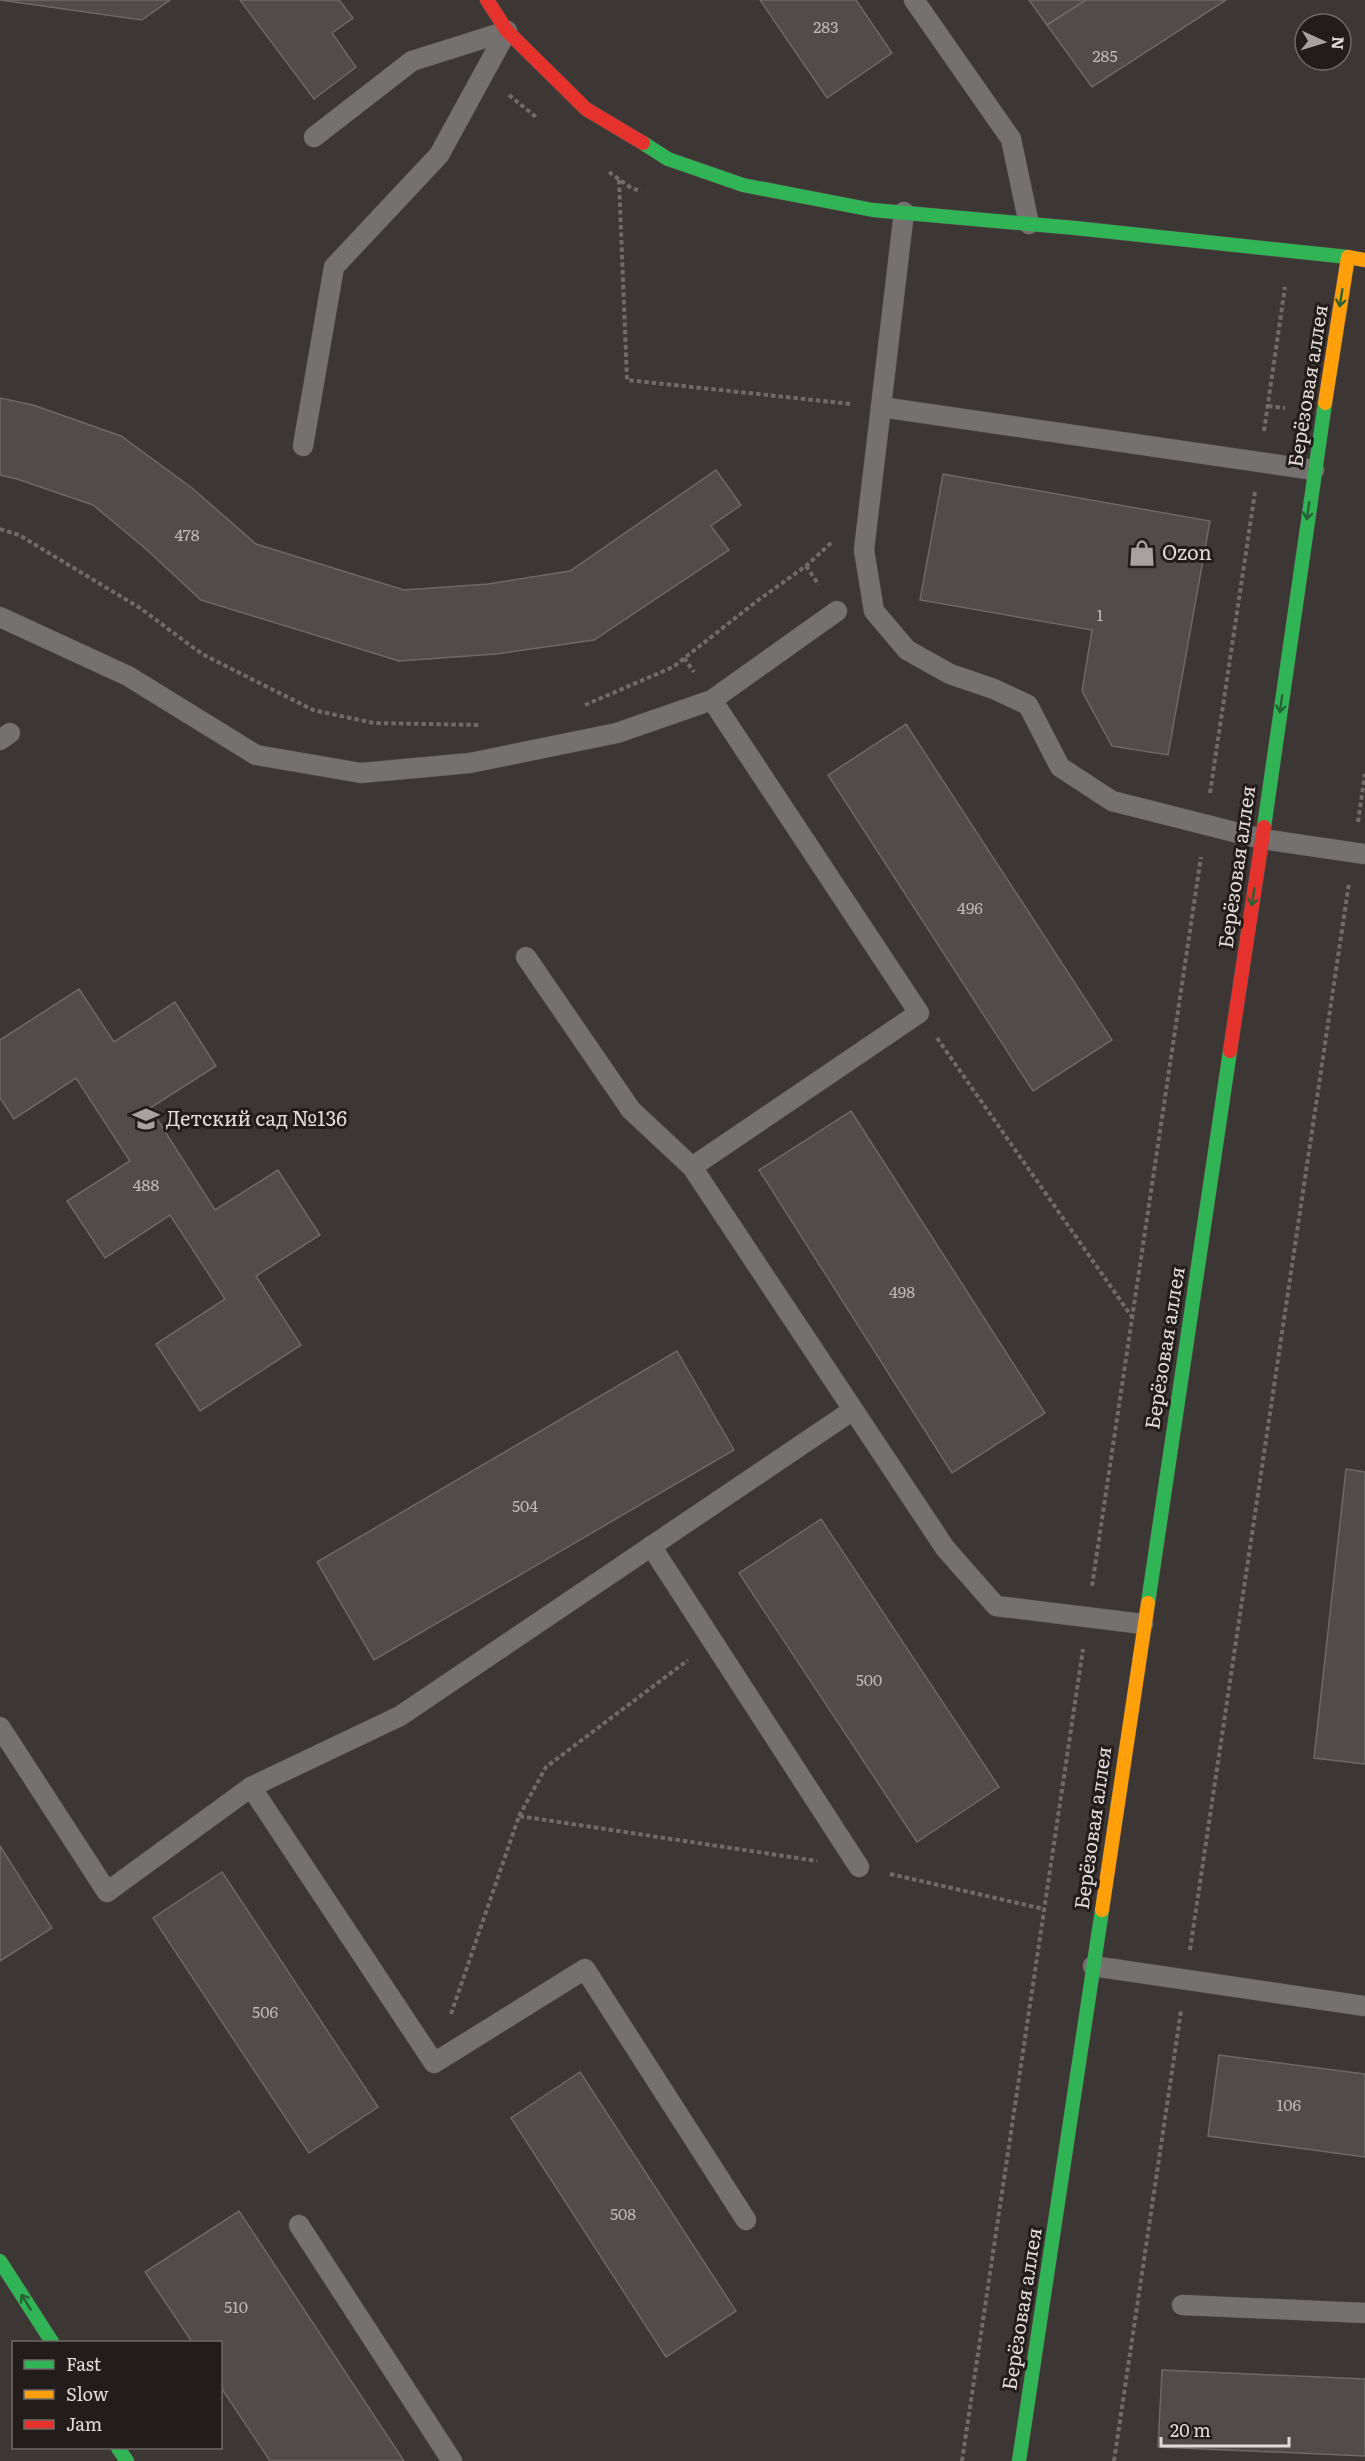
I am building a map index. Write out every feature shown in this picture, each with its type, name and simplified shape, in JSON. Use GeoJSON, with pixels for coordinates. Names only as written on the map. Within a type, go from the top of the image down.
{"type":"FeatureCollection","features":[{"type":"Feature","properties":{"kind":"street"},"geometry":{"type":"LineString","coordinates":[[487,0],[507,31],[586,109],[668,159],[743,185],[873,210],[1029,224],[1365,260]]}},
{"type":"Feature","properties":{"kind":"street","name":"Берёзовая аллея"},"geometry":{"type":"LineString","coordinates":[[1018,2461],[1262,839],[1314,470],[1348,258]]}},
{"type":"Feature","properties":{"kind":"street"},"geometry":{"type":"LineString","coordinates":[[0,2260],[51,2341]]}},
{"type":"Feature","properties":{"kind":"lane"},"geometry":{"type":"LineString","coordinates":[[914,0],[1011,139],[1029,224]]}},
{"type":"Feature","properties":{"kind":"lane"},"geometry":{"type":"LineString","coordinates":[[315,137],[412,61],[507,31]]}},
{"type":"Feature","properties":{"kind":"lane"},"geometry":{"type":"LineString","coordinates":[[303,446],[334,267],[439,154],[507,31]]}},
{"type":"Feature","properties":{"kind":"lane"},"geometry":{"type":"LineString","coordinates":[[904,212],[864,550],[874,611],[907,650],[950,674],[994,689],[1028,705],[1060,767],[1112,801],[1262,839],[1359,853]]}},
{"type":"Feature","properties":{"kind":"lane"},"geometry":{"type":"LineString","coordinates":[[881,407],[1314,470]]}},
{"type":"Feature","properties":{"kind":"lane"},"geometry":{"type":"LineString","coordinates":[[0,617],[128,676],[256,755],[361,773],[470,763],[617,733],[712,700],[837,611]]}},
{"type":"Feature","properties":{"kind":"lane"},"geometry":{"type":"LineString","coordinates":[[692,1167],[919,1013],[712,700]]}},
{"type":"Feature","properties":{"kind":"lane"},"geometry":{"type":"LineString","coordinates":[[526,957],[631,1110],[692,1167],[945,1548],[996,1606],[1143,1624]]}},
{"type":"Feature","properties":{"kind":"lane"},"geometry":{"type":"LineString","coordinates":[[0,1727],[107,1892],[251,1787],[400,1716],[853,1410]]}},
{"type":"Feature","properties":{"kind":"lane"},"geometry":{"type":"LineString","coordinates":[[651,1546],[859,1867]]}},
{"type":"Feature","properties":{"kind":"lane"},"geometry":{"type":"LineString","coordinates":[[251,1787],[434,2063],[585,1969],[746,2220]]}},
{"type":"Feature","properties":{"kind":"lane"},"geometry":{"type":"LineString","coordinates":[[1093,1966],[1365,2006]]}},
{"type":"Feature","properties":{"kind":"lane"},"geometry":{"type":"LineString","coordinates":[[299,2224],[452,2461]]}},
{"type":"Feature","properties":{"kind":"lane"},"geometry":{"type":"LineString","coordinates":[[1182,2305],[1365,2313]]}},
{"type":"Feature","properties":{"kind":"path"},"geometry":{"type":"LineString","coordinates":[[619,179],[627,380],[881,407]]}},
{"type":"Feature","properties":{"kind":"path"},"geometry":{"type":"LineString","coordinates":[[962,2461],[1291,251]]}},
{"type":"Feature","properties":{"kind":"path"},"geometry":{"type":"LineString","coordinates":[[580,707],[673,666],[806,566],[869,506]]}},
{"type":"Feature","properties":{"kind":"path"},"geometry":{"type":"LineString","coordinates":[[0,529],[19,536],[140,608],[202,654],[313,710],[374,723],[474,726],[484,724]]}},
{"type":"Feature","properties":{"kind":"path"},"geometry":{"type":"LineString","coordinates":[[1114,2461],[1185,1980],[1359,853],[1365,774]]}},
{"type":"Feature","properties":{"kind":"path"},"geometry":{"type":"LineString","coordinates":[[919,1013],[1132,1317]]}},
{"type":"Feature","properties":{"kind":"path"},"geometry":{"type":"LineString","coordinates":[[434,2063],[519,1816],[546,1767],[712,1641]]}},
{"type":"Feature","properties":{"kind":"path"},"geometry":{"type":"LineString","coordinates":[[519,1816],[859,1867],[1044,1909]]}},
{"type":"Feature","properties":{"kind":"building"},"geometry":{"type":"Polygon","coordinates":[[[0,0],[170,0],[142,20],[0,0]]]}},
{"type":"Feature","properties":{"kind":"building"},"geometry":{"type":"Polygon","coordinates":[[[240,0],[339,0],[353,18],[332,33],[356,67],[314,99],[240,0]]]}},
{"type":"Feature","properties":{"kind":"building"},"geometry":{"type":"Polygon","coordinates":[[[760,0],[856,0],[892,53],[827,98],[760,0]]]}},
{"type":"Feature","properties":{"kind":"building"},"geometry":{"type":"Polygon","coordinates":[[[1029,0],[1086,0],[1047,25],[1029,0]]]}},
{"type":"Feature","properties":{"kind":"building"},"geometry":{"type":"Polygon","coordinates":[[[1086,0],[1226,0],[1092,87],[1047,25],[1086,0]]]}},
{"type":"Feature","properties":{"kind":"building"},"geometry":{"type":"Polygon","coordinates":[[[0,398],[33,405],[121,436],[192,488],[256,544],[404,590],[488,584],[570,571],[716,470],[741,505],[711,526],[729,550],[594,640],[496,654],[399,661],[201,600],[146,549],[93,505],[0,475],[0,398]]]}},
{"type":"Feature","properties":{"kind":"building"},"geometry":{"type":"Polygon","coordinates":[[[943,474],[1210,521],[1168,755],[1112,746],[1082,691],[1092,630],[920,600],[943,474]]]}},
{"type":"Feature","properties":{"kind":"building"},"geometry":{"type":"Polygon","coordinates":[[[906,724],[1112,1040],[1033,1091],[828,775],[906,724]]]}},
{"type":"Feature","properties":{"kind":"building"},"geometry":{"type":"Polygon","coordinates":[[[79,989],[114,1042],[175,1002],[216,1066],[150,1108],[215,1210],[278,1170],[320,1235],[256,1276],[301,1345],[200,1411],[156,1344],[225,1299],[170,1215],[105,1258],[67,1201],[130,1161],[76,1078],[14,1119],[0,1098],[0,1040],[79,989]]]}},
{"type":"Feature","properties":{"kind":"building"},"geometry":{"type":"Polygon","coordinates":[[[851,1111],[1045,1413],[952,1473],[759,1170],[851,1111]]]}},
{"type":"Feature","properties":{"kind":"building"},"geometry":{"type":"Polygon","coordinates":[[[677,1351],[734,1450],[374,1660],[317,1562],[677,1351]]]}},
{"type":"Feature","properties":{"kind":"building"},"geometry":{"type":"Polygon","coordinates":[[[1346,1469],[1365,1472],[1365,1764],[1314,1758],[1346,1469]]]}},
{"type":"Feature","properties":{"kind":"building"},"geometry":{"type":"Polygon","coordinates":[[[821,1519],[999,1787],[917,1842],[739,1573],[821,1519]]]}},
{"type":"Feature","properties":{"kind":"building"},"geometry":{"type":"Polygon","coordinates":[[[0,1846],[52,1928],[0,1961],[0,1846]]]}},
{"type":"Feature","properties":{"kind":"building"},"geometry":{"type":"Polygon","coordinates":[[[222,1872],[378,2107],[309,2153],[153,1918],[222,1872]]]}},
{"type":"Feature","properties":{"kind":"building"},"geometry":{"type":"Polygon","coordinates":[[[1219,2055],[1365,2074],[1365,2157],[1208,2136],[1219,2055]]]}},
{"type":"Feature","properties":{"kind":"building"},"geometry":{"type":"Polygon","coordinates":[[[580,2072],[736,2311],[666,2357],[511,2118],[580,2072]]]}},
{"type":"Feature","properties":{"kind":"building"},"geometry":{"type":"Polygon","coordinates":[[[239,2211],[404,2461],[270,2461],[222,2389],[222,2341],[191,2341],[145,2272],[239,2211]]]}},
{"type":"Feature","properties":{"kind":"building"},"geometry":{"type":"Polygon","coordinates":[[[1162,2370],[1365,2379],[1365,2456],[1158,2447],[1162,2370]]]}},
{"type":"Feature","properties":{"kind":"traffic: fast"},"geometry":{"type":"LineString","coordinates":[[643,143],[668,159],[743,185],[873,210],[1075,228],[1348,257]]}},
{"type":"Feature","properties":{"kind":"traffic: fast"},"geometry":{"type":"LineString","coordinates":[[1264,827],[1325,403]]}},
{"type":"Feature","properties":{"kind":"traffic: fast"},"geometry":{"type":"LineString","coordinates":[[1148,1603],[1230,1051]]}},
{"type":"Feature","properties":{"kind":"traffic: fast"},"geometry":{"type":"LineString","coordinates":[[1019,2461],[1102,1910]]}},
{"type":"Feature","properties":{"kind":"traffic: fast"},"geometry":{"type":"LineString","coordinates":[[0,2261],[51,2341]]}},
{"type":"Feature","properties":{"kind":"traffic: fast"},"geometry":{"type":"LineString","coordinates":[[119,2449],[127,2461]]}},
{"type":"Feature","properties":{"kind":"traffic: slow"},"geometry":{"type":"LineString","coordinates":[[1325,403],[1348,257],[1365,260]]}},
{"type":"Feature","properties":{"kind":"traffic: slow"},"geometry":{"type":"LineString","coordinates":[[1102,1910],[1148,1603]]}},
{"type":"Feature","properties":{"kind":"traffic: jam"},"geometry":{"type":"LineString","coordinates":[[487,0],[507,31],[586,109],[643,143]]}},
{"type":"Feature","properties":{"kind":"traffic: jam"},"geometry":{"type":"LineString","coordinates":[[1230,1051],[1264,827]]}},
{"type":"Feature","properties":{"kind":"place","name":"Ozon"},"geometry":{"type":"Point","coordinates":[1142,553]}},
{"type":"Feature","properties":{"kind":"place","name":"Детский сад №136"},"geometry":{"type":"Point","coordinates":[146,1119]}}]}
